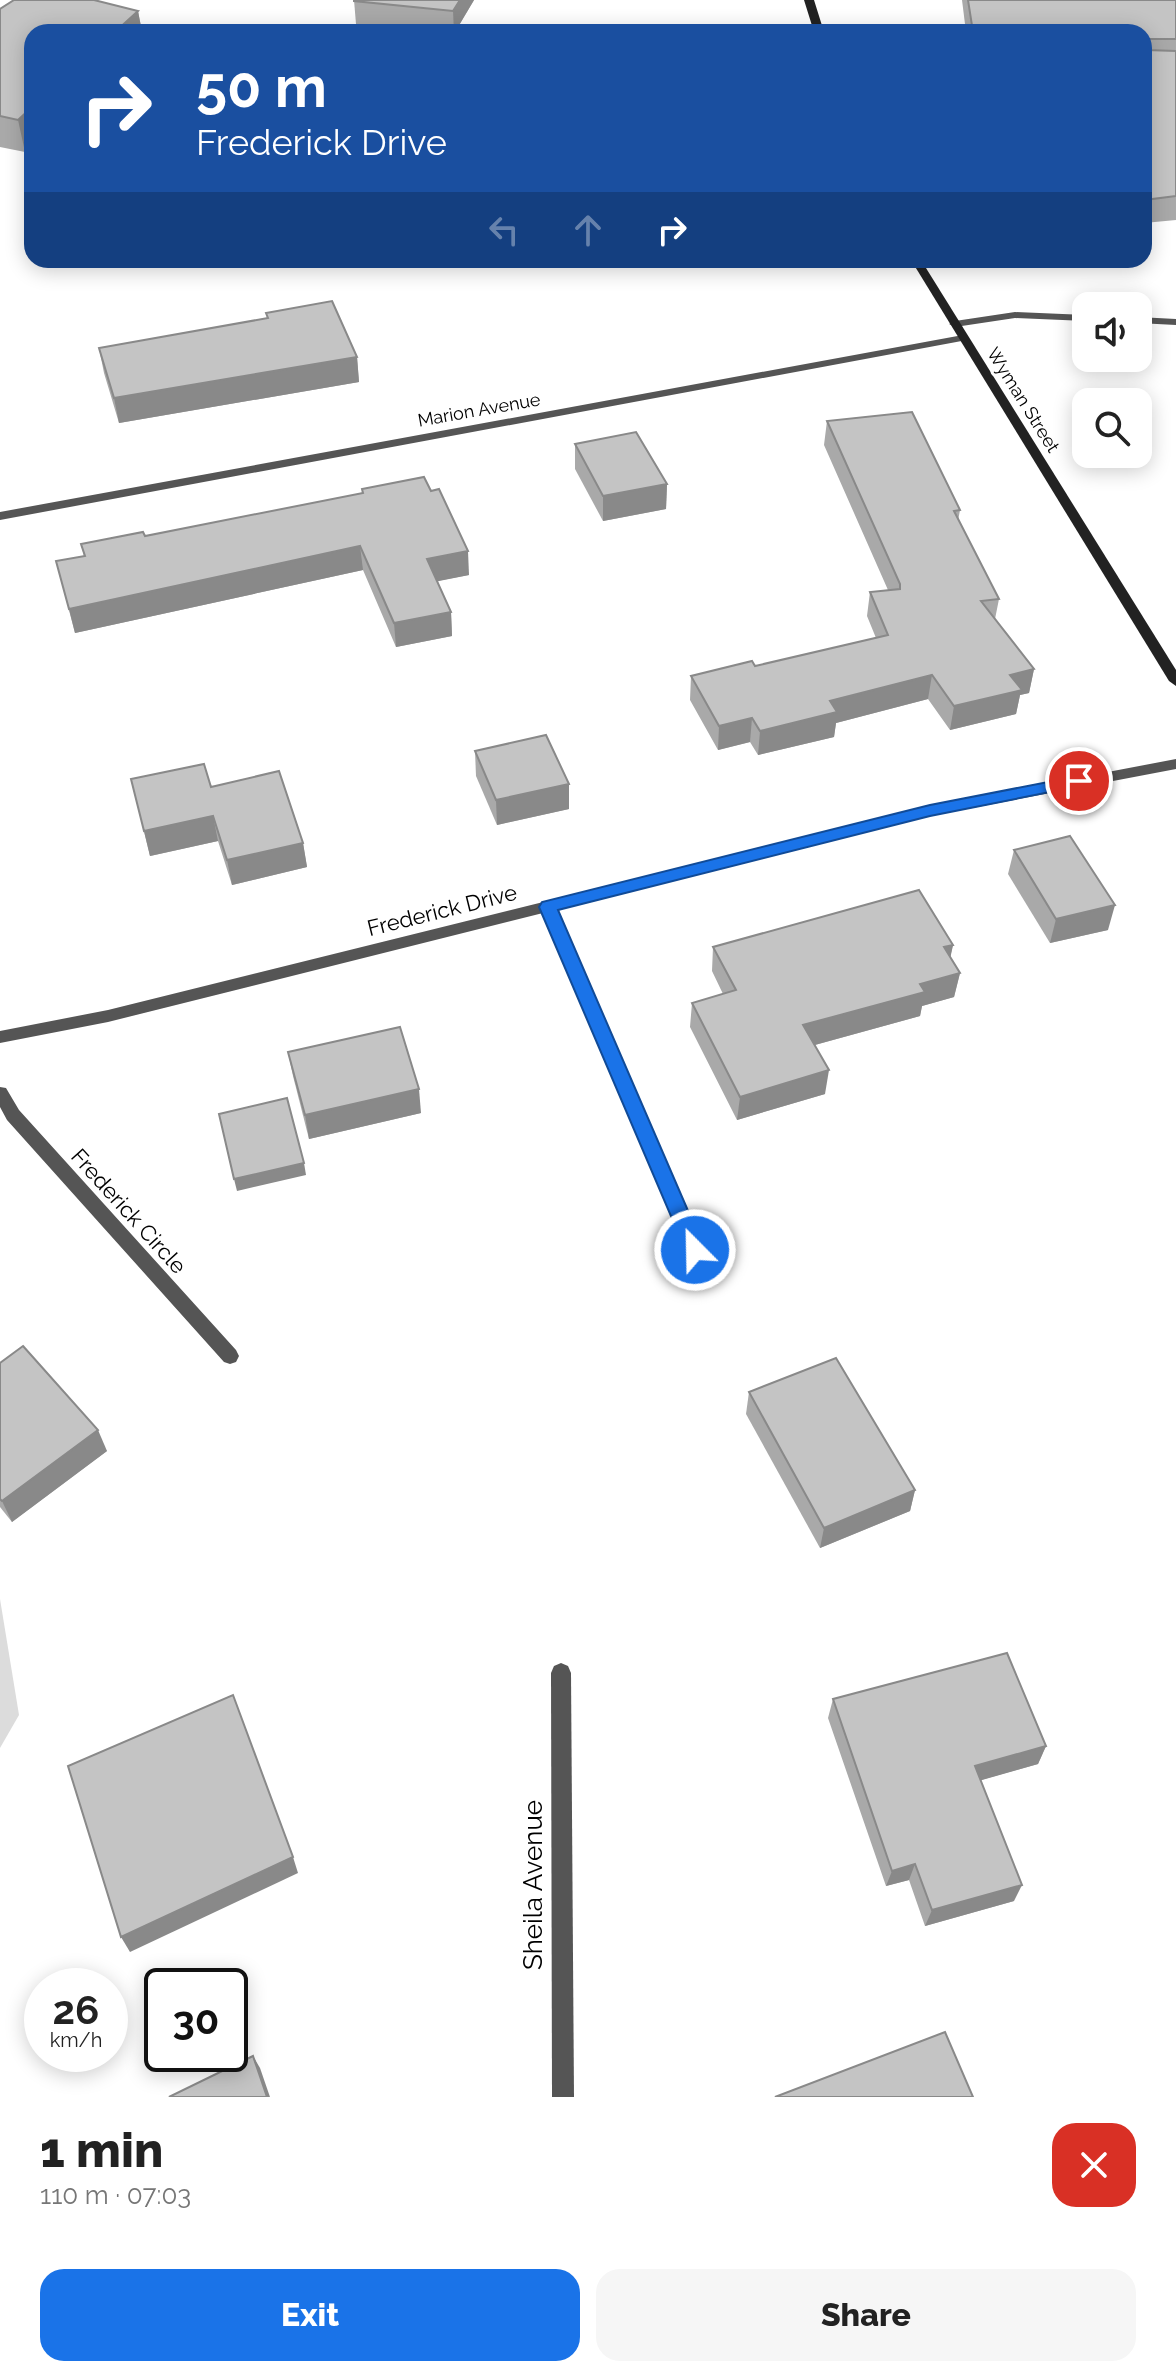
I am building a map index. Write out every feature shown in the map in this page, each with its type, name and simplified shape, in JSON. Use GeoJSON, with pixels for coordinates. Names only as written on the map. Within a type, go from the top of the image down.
{"type":"FeatureCollection","features":[{"type":"Feature","properties":{"kind":"street"},"geometry":{"type":"LineString","coordinates":[[809,0],[816,24]]}},
{"type":"Feature","properties":{"kind":"street","name":"Wyman Street"},"geometry":{"type":"LineString","coordinates":[[921,268],[1176,681]]}},
{"type":"Feature","properties":{"kind":"street"},"geometry":{"type":"LineString","coordinates":[[955,324],[1015,315],[1072,317]]}},
{"type":"Feature","properties":{"kind":"street"},"geometry":{"type":"LineString","coordinates":[[1152,321],[1176,322]]}},
{"type":"Feature","properties":{"kind":"street","name":"Marion Avenue"},"geometry":{"type":"LineString","coordinates":[[0,516],[963,338]]}},
{"type":"Feature","properties":{"kind":"street","name":"Frederick Drive"},"geometry":{"type":"LineString","coordinates":[[0,1037],[108,1016],[930,811],[1176,764]]}},
{"type":"Feature","properties":{"kind":"street"},"geometry":{"type":"LineString","coordinates":[[548,907],[695,1250]]}},
{"type":"Feature","properties":{"kind":"street","name":"Frederick Circle"},"geometry":{"type":"LineString","coordinates":[[0,1093],[13,1115],[230,1356]]}},
{"type":"Feature","properties":{"kind":"street","name":"Sheila Avenue"},"geometry":{"type":"LineString","coordinates":[[561,1673],[563,2097]]}},
{"type":"Feature","properties":{"kind":"shaded area"},"geometry":{"type":"Polygon","coordinates":[[[0,1599],[19,1715],[0,1748],[0,1599]]]}},
{"type":"Feature","properties":{"kind":"building"},"geometry":{"type":"Polygon","coordinates":[[[14,0],[94,0],[138,11],[124,24],[24,24],[24,114],[18,120],[0,116],[0,9],[14,0]]]}},
{"type":"Feature","properties":{"kind":"building"},"geometry":{"type":"Polygon","coordinates":[[[354,0],[460,0],[453,11],[354,0]]]}},
{"type":"Feature","properties":{"kind":"building"},"geometry":{"type":"Polygon","coordinates":[[[968,0],[1176,0],[1176,39],[1152,39],[1152,24],[972,24],[968,0]]]}},
{"type":"Feature","properties":{"kind":"building"},"geometry":{"type":"Polygon","coordinates":[[[1152,50],[1176,51],[1176,196],[1152,199],[1152,50]]]}},
{"type":"Feature","properties":{"kind":"building"},"geometry":{"type":"Polygon","coordinates":[[[332,301],[357,357],[114,398],[99,348],[268,318],[266,313],[332,301]]]}},
{"type":"Feature","properties":{"kind":"building"},"geometry":{"type":"Polygon","coordinates":[[[912,412],[960,510],[954,511],[999,599],[981,601],[1034,669],[1010,675],[1022,690],[954,706],[932,675],[830,701],[837,712],[760,731],[752,718],[719,726],[691,676],[752,661],[755,666],[888,635],[870,592],[900,589],[900,584],[827,421],[912,412]]]}},
{"type":"Feature","properties":{"kind":"building"},"geometry":{"type":"Polygon","coordinates":[[[636,432],[667,484],[603,496],[575,444],[636,432]]]}},
{"type":"Feature","properties":{"kind":"building"},"geometry":{"type":"Polygon","coordinates":[[[424,477],[431,491],[439,489],[468,551],[427,559],[451,612],[394,623],[360,546],[69,609],[56,561],[85,556],[81,544],[143,532],[145,536],[363,493],[362,489],[424,477]]]}},
{"type":"Feature","properties":{"kind":"building"},"geometry":{"type":"Polygon","coordinates":[[[546,735],[569,784],[496,800],[475,751],[546,735]]]}},
{"type":"Feature","properties":{"kind":"building"},"geometry":{"type":"Polygon","coordinates":[[[204,764],[211,787],[279,771],[303,843],[227,860],[213,816],[144,831],[131,779],[204,764]]]}},
{"type":"Feature","properties":{"kind":"building"},"geometry":{"type":"Polygon","coordinates":[[[1070,836],[1115,905],[1056,919],[1014,850],[1070,836]]]}},
{"type":"Feature","properties":{"kind":"building"},"geometry":{"type":"Polygon","coordinates":[[[919,890],[953,945],[944,947],[960,973],[920,984],[925,992],[803,1025],[829,1070],[740,1097],[692,1003],[736,990],[713,947],[919,890]]]}},
{"type":"Feature","properties":{"kind":"building"},"geometry":{"type":"Polygon","coordinates":[[[400,1027],[419,1089],[305,1115],[288,1052],[400,1027]]]}},
{"type":"Feature","properties":{"kind":"building"},"geometry":{"type":"Polygon","coordinates":[[[287,1098],[304,1163],[234,1179],[219,1114],[287,1098]]]}},
{"type":"Feature","properties":{"kind":"building"},"geometry":{"type":"Polygon","coordinates":[[[23,1346],[98,1430],[2,1501],[0,1363],[23,1346]]]}},
{"type":"Feature","properties":{"kind":"building"},"geometry":{"type":"Polygon","coordinates":[[[836,1358],[915,1490],[824,1528],[749,1392],[836,1358]]]}},
{"type":"Feature","properties":{"kind":"building"},"geometry":{"type":"Polygon","coordinates":[[[1007,1653],[1046,1746],[975,1766],[1022,1885],[932,1910],[915,1864],[892,1871],[833,1699],[1007,1653]]]}},
{"type":"Feature","properties":{"kind":"building"},"geometry":{"type":"Polygon","coordinates":[[[233,1695],[293,1857],[121,1937],[68,1766],[233,1695]]]}},
{"type":"Feature","properties":{"kind":"building"},"geometry":{"type":"Polygon","coordinates":[[[945,2032],[973,2097],[775,2097],[945,2032]]]}},
{"type":"Feature","properties":{"kind":"building"},"geometry":{"type":"Polygon","coordinates":[[[253,2056],[267,2097],[169,2097],[220,2072],[248,2072],[248,2058],[253,2056]]]}},
{"type":"Feature","properties":{"kind":"route"},"geometry":{"type":"LineString","coordinates":[[695,1250],[548,907],[824,835],[1079,781]]}}]}
